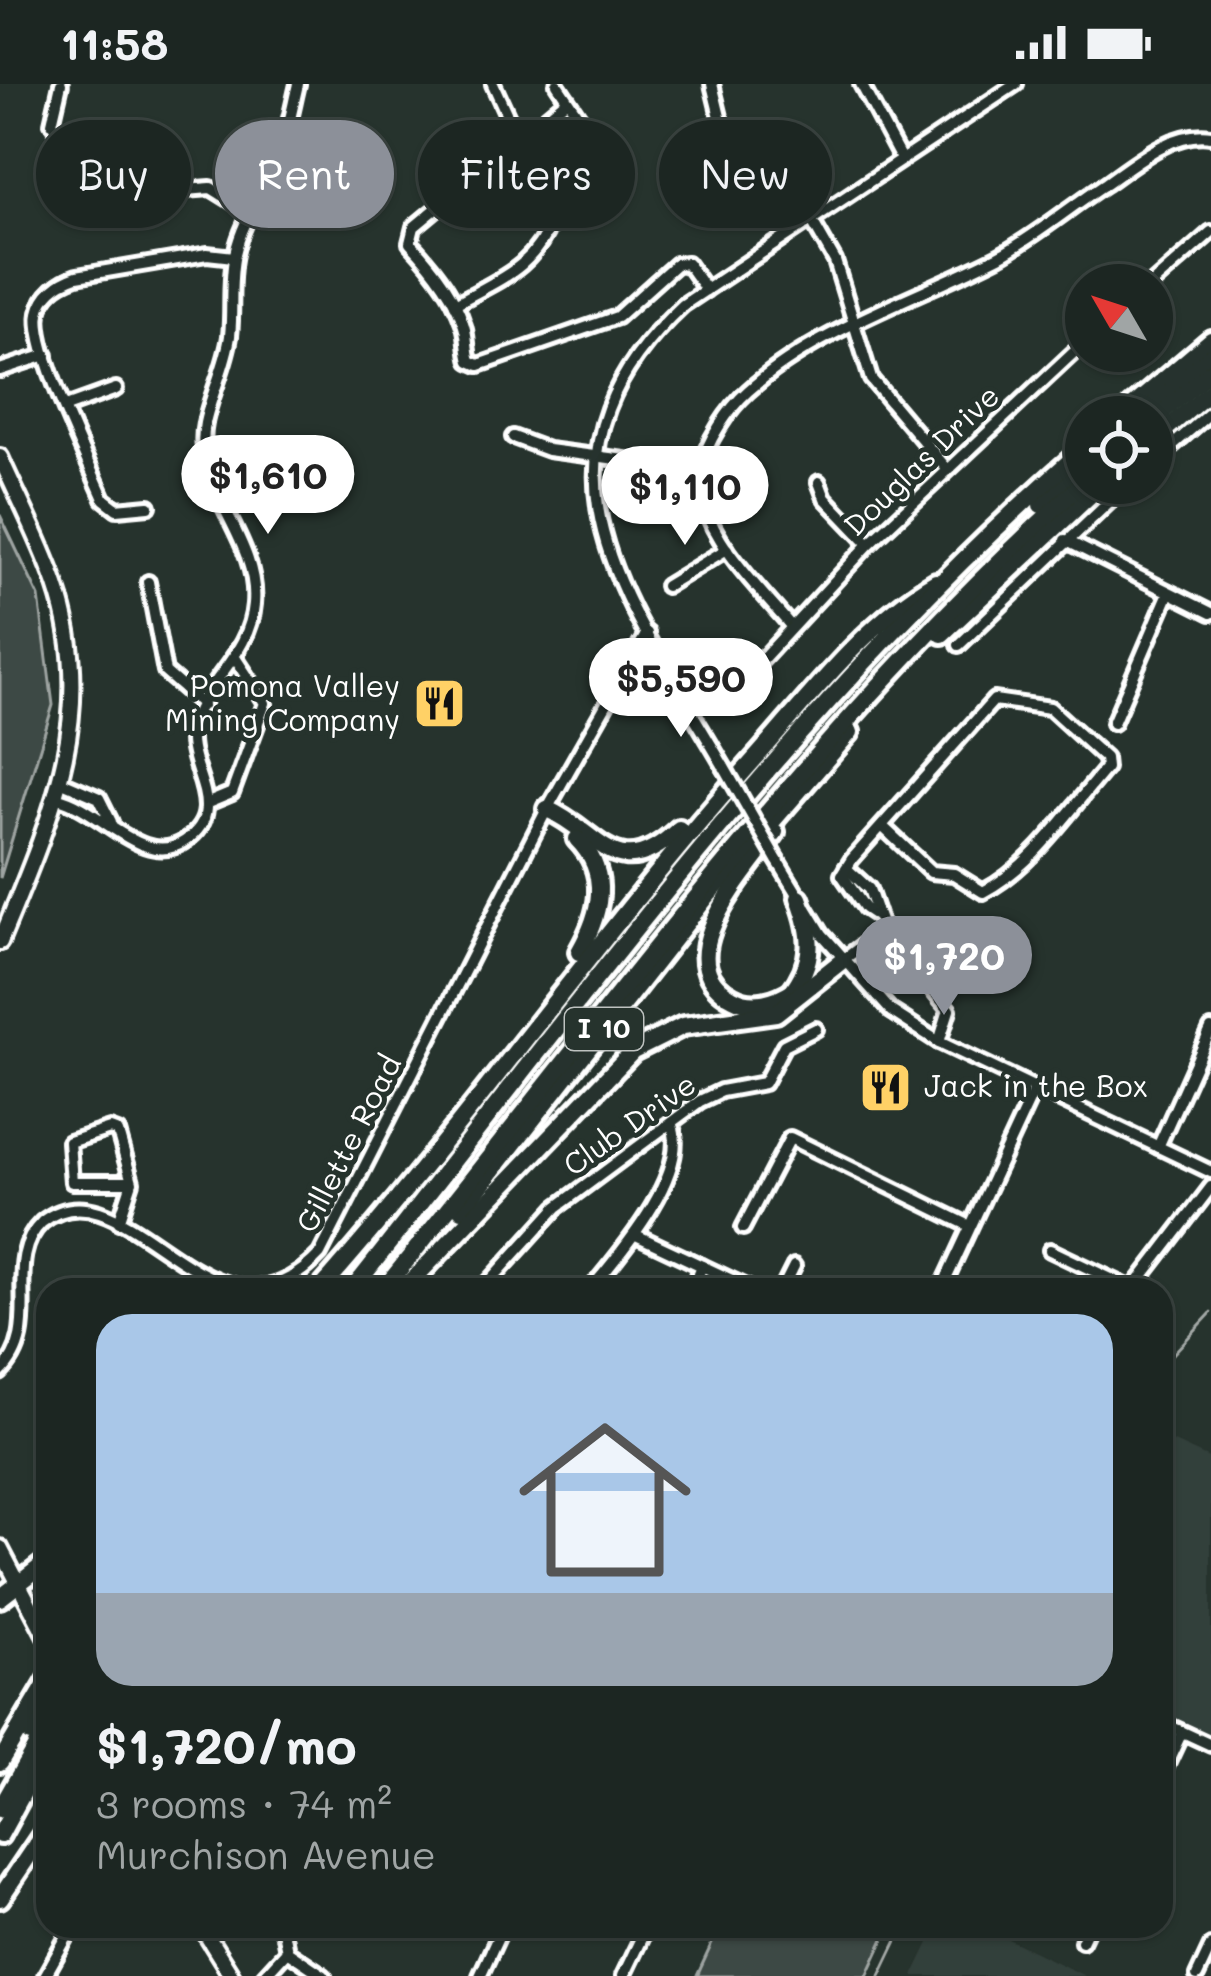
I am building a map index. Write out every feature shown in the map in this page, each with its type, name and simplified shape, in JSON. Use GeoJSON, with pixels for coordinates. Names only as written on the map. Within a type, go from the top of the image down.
{"type":"FeatureCollection","features":[{"type":"Feature","properties":{"kind":"highway"},"geometry":{"type":"LineString","coordinates":[[1145,396],[1211,340]]}},
{"type":"Feature","properties":{"kind":"highway"},"geometry":{"type":"LineString","coordinates":[[1164,396],[1211,356]]}},
{"type":"Feature","properties":{"kind":"highway"},"geometry":{"type":"LineString","coordinates":[[1173,403],[1211,371]]}},
{"type":"Feature","properties":{"kind":"highway"},"geometry":{"type":"LineString","coordinates":[[1173,423],[1211,391]]}},
{"type":"Feature","properties":{"kind":"highway","name":"I 10"},"geometry":{"type":"LineString","coordinates":[[361,1278],[546,1043],[792,746],[957,569],[1065,467]]}},
{"type":"Feature","properties":{"kind":"highway"},"geometry":{"type":"LineString","coordinates":[[546,1043],[574,1028],[769,791],[931,614],[1065,483]]}},
{"type":"Feature","properties":{"kind":"highway"},"geometry":{"type":"LineString","coordinates":[[393,1278],[750,827],[942,618],[1065,500]]}},
{"type":"Feature","properties":{"kind":"highway","name":"I 10"},"geometry":{"type":"LineString","coordinates":[[409,1278],[705,899],[815,772],[961,615],[1080,504]]}},
{"type":"Feature","properties":{"kind":"highway"},"geometry":{"type":"LineString","coordinates":[[333,1278],[658,867],[909,597],[957,569]]}},
{"type":"Feature","properties":{"kind":"highway"},"geometry":{"type":"LineString","coordinates":[[547,809],[603,849],[642,854],[667,841],[746,768]]}},
{"type":"Feature","properties":{"kind":"highway"},"geometry":{"type":"LineString","coordinates":[[815,772],[714,919],[704,948],[712,976],[730,997],[757,1004],[790,994],[830,963],[842,960]]}},
{"type":"Feature","properties":{"kind":"highway"},"geometry":{"type":"LineString","coordinates":[[540,1017],[592,931],[600,899],[598,872],[586,848],[547,809]]}},
{"type":"Feature","properties":{"kind":"highway"},"geometry":{"type":"LineString","coordinates":[[790,994],[803,976],[812,943],[799,898]]}},
{"type":"Feature","properties":{"kind":"highway"},"geometry":{"type":"LineString","coordinates":[[412,1278],[633,1051],[682,1025],[776,1012],[842,960]]}},
{"type":"Feature","properties":{"kind":"highway"},"geometry":{"type":"LineString","coordinates":[[0,1598],[36,1571]]}},
{"type":"Feature","properties":{"kind":"highway"},"geometry":{"type":"LineString","coordinates":[[0,1762],[36,1701]]}},
{"type":"Feature","properties":{"kind":"highway"},"geometry":{"type":"LineString","coordinates":[[0,1787],[36,1725]]}},
{"type":"Feature","properties":{"kind":"highway"},"geometry":{"type":"LineString","coordinates":[[0,1810],[36,1746]]}},
{"type":"Feature","properties":{"kind":"highway"},"geometry":{"type":"LineString","coordinates":[[0,1834],[36,1770]]}},
{"type":"Feature","properties":{"kind":"highway"},"geometry":{"type":"LineString","coordinates":[[0,1898],[36,1845]]}},
{"type":"Feature","properties":{"kind":"main road"},"geometry":{"type":"LineString","coordinates":[[0,457],[57,587],[73,654],[72,734],[62,782],[0,942]]}},
{"type":"Feature","properties":{"kind":"main road"},"geometry":{"type":"LineString","coordinates":[[0,1548],[36,1617]]}},
{"type":"Feature","properties":{"kind":"main road"},"geometry":{"type":"LineString","coordinates":[[208,1938],[232,1976]]}},
{"type":"Feature","properties":{"kind":"street"},"geometry":{"type":"LineString","coordinates":[[61,84],[52,122],[66,138],[128,139],[149,154],[159,178],[172,191],[215,190]]}},
{"type":"Feature","properties":{"kind":"street"},"geometry":{"type":"LineString","coordinates":[[288,120],[298,84]]}},
{"type":"Feature","properties":{"kind":"street"},"geometry":{"type":"LineString","coordinates":[[493,84],[514,120]]}},
{"type":"Feature","properties":{"kind":"street"},"geometry":{"type":"LineString","coordinates":[[557,84],[580,120]]}},
{"type":"Feature","properties":{"kind":"street"},"geometry":{"type":"LineString","coordinates":[[712,84],[721,120]]}},
{"type":"Feature","properties":{"kind":"street"},"geometry":{"type":"LineString","coordinates":[[861,84],[901,159]]}},
{"type":"Feature","properties":{"kind":"street"},"geometry":{"type":"LineString","coordinates":[[832,205],[1016,84]]}},
{"type":"Feature","properties":{"kind":"street"},"geometry":{"type":"LineString","coordinates":[[542,120],[566,100]]}},
{"type":"Feature","properties":{"kind":"street"},"geometry":{"type":"LineString","coordinates":[[790,625],[727,549],[709,512],[701,470],[719,428],[748,391],[851,324],[1002,254],[1153,152],[1195,133],[1211,136]]}},
{"type":"Feature","properties":{"kind":"street"},"geometry":{"type":"LineString","coordinates":[[418,224],[410,243],[434,267],[455,304],[466,328],[470,361],[479,365],[617,316],[676,264],[687,263],[706,290]]}},
{"type":"Feature","properties":{"kind":"street"},"geometry":{"type":"LineString","coordinates":[[208,803],[190,741],[203,705],[236,659],[251,628],[255,580],[250,554],[211,473],[203,428],[230,340],[234,257],[243,228]]}},
{"type":"Feature","properties":{"kind":"street"},"geometry":{"type":"LineString","coordinates":[[455,304],[541,249],[549,228]]}},
{"type":"Feature","properties":{"kind":"street"},"geometry":{"type":"LineString","coordinates":[[798,228],[706,290],[648,337],[605,413],[596,458],[601,537],[613,575],[799,898],[842,960],[891,1011],[939,1042],[1211,1172]]}},
{"type":"Feature","properties":{"kind":"street"},"geometry":{"type":"LineString","coordinates":[[816,228],[836,261],[851,324],[872,380],[947,469]]}},
{"type":"Feature","properties":{"kind":"street"},"geometry":{"type":"LineString","coordinates":[[1173,265],[1211,232]]}},
{"type":"Feature","properties":{"kind":"street"},"geometry":{"type":"LineString","coordinates":[[149,506],[117,508],[104,499],[46,356],[38,316],[42,302],[63,280],[207,254],[234,257]]}},
{"type":"Feature","properties":{"kind":"street"},"geometry":{"type":"LineString","coordinates":[[0,370],[46,356]]}},
{"type":"Feature","properties":{"kind":"street","name":"Douglas Drive"},"geometry":{"type":"LineString","coordinates":[[748,674],[869,544],[1065,360]]}},
{"type":"Feature","properties":{"kind":"street"},"geometry":{"type":"LineString","coordinates":[[65,407],[116,388]]}},
{"type":"Feature","properties":{"kind":"street"},"geometry":{"type":"LineString","coordinates":[[1173,445],[1211,412]]}},
{"type":"Feature","properties":{"kind":"street"},"geometry":{"type":"LineString","coordinates":[[513,437],[596,458],[701,470]]}},
{"type":"Feature","properties":{"kind":"street"},"geometry":{"type":"LineString","coordinates":[[819,482],[825,497],[869,544]]}},
{"type":"Feature","properties":{"kind":"street"},"geometry":{"type":"LineString","coordinates":[[958,645],[1105,504]]}},
{"type":"Feature","properties":{"kind":"street"},"geometry":{"type":"LineString","coordinates":[[1065,540],[1211,613]]}},
{"type":"Feature","properties":{"kind":"street"},"geometry":{"type":"LineString","coordinates":[[666,586],[727,549]]}},
{"type":"Feature","properties":{"kind":"street"},"geometry":{"type":"LineString","coordinates":[[148,582],[165,672],[203,705]]}},
{"type":"Feature","properties":{"kind":"street"},"geometry":{"type":"LineString","coordinates":[[1113,723],[1168,595]]}},
{"type":"Feature","properties":{"kind":"street","name":"Gillette Road"},"geometry":{"type":"LineString","coordinates":[[284,1278],[306,1269],[331,1236],[547,809],[618,675],[647,633]]}},
{"type":"Feature","properties":{"kind":"street"},"geometry":{"type":"LineString","coordinates":[[62,782],[93,803],[136,844],[166,849],[192,836],[208,803],[232,793],[263,720],[265,703],[236,659]]}},
{"type":"Feature","properties":{"kind":"street"},"geometry":{"type":"LineString","coordinates":[[877,916],[856,897],[842,875],[881,826],[994,700],[1050,708],[1106,758],[1106,768],[1070,809],[1012,871],[983,892],[954,874],[931,872],[881,826]]}},
{"type":"Feature","properties":{"kind":"street"},"geometry":{"type":"LineString","coordinates":[[57,798],[93,803]]}},
{"type":"Feature","properties":{"kind":"street"},"geometry":{"type":"LineString","coordinates":[[846,868],[869,889],[883,929],[949,1010],[939,1042]]}},
{"type":"Feature","properties":{"kind":"street"},"geometry":{"type":"LineString","coordinates":[[856,897],[869,889]]}},
{"type":"Feature","properties":{"kind":"street"},"geometry":{"type":"LineString","coordinates":[[842,960],[883,929]]}},
{"type":"Feature","properties":{"kind":"street","name":"Club Drive"},"geometry":{"type":"LineString","coordinates":[[493,1278],[557,1207],[710,1095],[764,1083],[784,1045],[816,1029]]}},
{"type":"Feature","properties":{"kind":"street"},"geometry":{"type":"LineString","coordinates":[[1158,1147],[1211,1029]]}},
{"type":"Feature","properties":{"kind":"street"},"geometry":{"type":"LineString","coordinates":[[946,1278],[1034,1088]]}},
{"type":"Feature","properties":{"kind":"street"},"geometry":{"type":"LineString","coordinates":[[600,1278],[636,1235],[676,1149],[671,1123]]}},
{"type":"Feature","properties":{"kind":"street"},"geometry":{"type":"LineString","coordinates":[[119,1222],[133,1182],[118,1132],[110,1129],[69,1142],[72,1182],[133,1182]]}},
{"type":"Feature","properties":{"kind":"street"},"geometry":{"type":"LineString","coordinates":[[743,1228],[790,1138],[970,1226]]}},
{"type":"Feature","properties":{"kind":"street"},"geometry":{"type":"LineString","coordinates":[[1141,1278],[1211,1187]]}},
{"type":"Feature","properties":{"kind":"street","name":"Gillette Road"},"geometry":{"type":"LineString","coordinates":[[0,1373],[21,1344],[20,1254],[34,1229],[73,1209],[119,1222],[214,1278]]}},
{"type":"Feature","properties":{"kind":"street"},"geometry":{"type":"LineString","coordinates":[[636,1235],[726,1278]]}},
{"type":"Feature","properties":{"kind":"street"},"geometry":{"type":"LineString","coordinates":[[1050,1250],[1107,1278]]}},
{"type":"Feature","properties":{"kind":"street"},"geometry":{"type":"LineString","coordinates":[[788,1278],[794,1266]]}},
{"type":"Feature","properties":{"kind":"street"},"geometry":{"type":"LineString","coordinates":[[697,1278],[702,1267]]}},
{"type":"Feature","properties":{"kind":"street"},"geometry":{"type":"LineString","coordinates":[[1173,1728],[1211,1745]]}},
{"type":"Feature","properties":{"kind":"street"},"geometry":{"type":"LineString","coordinates":[[1173,1751],[1182,1732]]}},
{"type":"Feature","properties":{"kind":"street"},"geometry":{"type":"LineString","coordinates":[[45,1976],[66,1938]]}},
{"type":"Feature","properties":{"kind":"street"},"geometry":{"type":"LineString","coordinates":[[284,1938],[287,1951],[324,1976]]}},
{"type":"Feature","properties":{"kind":"street"},"geometry":{"type":"LineString","coordinates":[[480,1976],[497,1938]]}},
{"type":"Feature","properties":{"kind":"street"},"geometry":{"type":"LineString","coordinates":[[623,1976],[641,1938]]}},
{"type":"Feature","properties":{"kind":"street"},"geometry":{"type":"LineString","coordinates":[[1197,1976],[1211,1946]]}},
{"type":"Feature","properties":{"kind":"street"},"geometry":{"type":"LineString","coordinates":[[263,1976],[287,1951]]}},
{"type":"Feature","properties":{"kind":"street"},"geometry":{"type":"LineString","coordinates":[[289,1974],[300,1963]]}},
{"type":"Feature","properties":{"kind":"shaded area"},"geometry":{"type":"Polygon","coordinates":[[[0,515],[39,597],[53,705],[0,878],[0,515]]]}},
{"type":"Feature","properties":{"kind":"shaded area"},"geometry":{"type":"Polygon","coordinates":[[[1173,1442],[1211,1459],[1211,1734],[1173,1717],[1173,1442]]]}},
{"type":"Feature","properties":{"kind":"shaded area"},"geometry":{"type":"Polygon","coordinates":[[[714,1938],[884,1938],[867,1976],[697,1976],[714,1938]]]}},
{"type":"Feature","properties":{"kind":"shaded area"},"geometry":{"type":"Polygon","coordinates":[[[931,1938],[1006,1938],[1085,1976],[913,1976],[931,1938]]]}},
{"type":"Feature","properties":{"kind":"waterway"},"geometry":{"type":"LineString","coordinates":[[1173,1354],[1211,1313]]}},
{"type":"Feature","properties":{"kind":"waterway"},"geometry":{"type":"LineString","coordinates":[[880,1976],[898,1938]]}},
{"type":"Feature","properties":{"kind":"place","name":"Pomona Valley Mining Company"},"geometry":{"type":"Point","coordinates":[439,704]}},
{"type":"Feature","properties":{"kind":"place","name":"Jack in the Box"},"geometry":{"type":"Point","coordinates":[885,1087]}}]}
